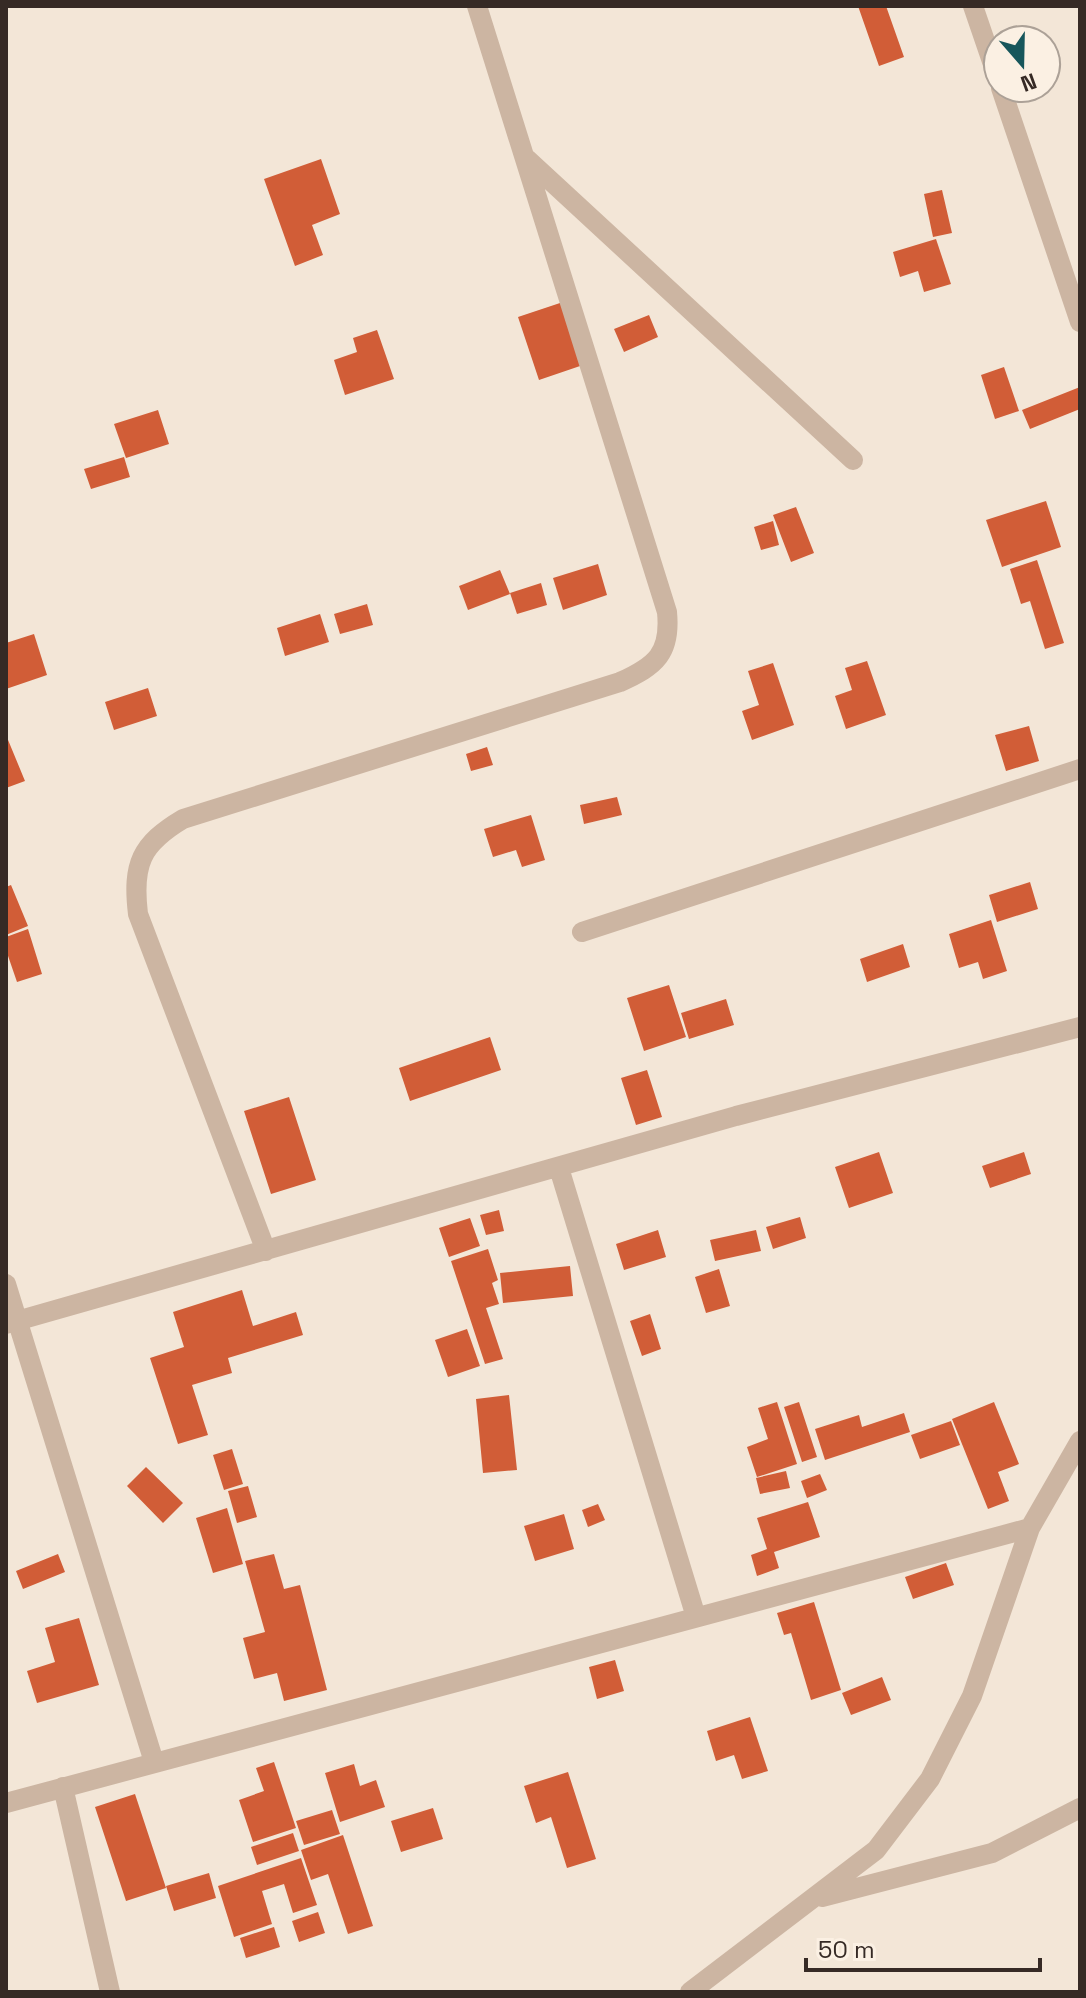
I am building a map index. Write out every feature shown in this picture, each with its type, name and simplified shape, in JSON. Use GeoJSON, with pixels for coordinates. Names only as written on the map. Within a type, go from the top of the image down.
{"type":"FeatureCollection","features":[{"type":"Feature","properties":{"kind":"street"},"geometry":{"type":"LineString","coordinates":[[266,1251],[138,914],[135,888],[140,858],[157,835],[183,819],[620,682],[648,670],[660,656],[669,635],[667,612],[477,6]]}},
{"type":"Feature","properties":{"kind":"street"},"geometry":{"type":"LineString","coordinates":[[973,6],[982,32]]}},
{"type":"Feature","properties":{"kind":"street"},"geometry":{"type":"LineString","coordinates":[[1006,104],[1080,322]]}},
{"type":"Feature","properties":{"kind":"street"},"geometry":{"type":"LineString","coordinates":[[524,156],[853,460]]}},
{"type":"Feature","properties":{"kind":"street"},"geometry":{"type":"LineString","coordinates":[[582,932],[1080,769]]}},
{"type":"Feature","properties":{"kind":"street"},"geometry":{"type":"LineString","coordinates":[[12,1322],[736,1116],[1080,1027]]}},
{"type":"Feature","properties":{"kind":"street"},"geometry":{"type":"LineString","coordinates":[[559,1168],[696,1617]]}},
{"type":"Feature","properties":{"kind":"street"},"geometry":{"type":"LineString","coordinates":[[6,1284],[12,1322],[154,1762]]}},
{"type":"Feature","properties":{"kind":"street"},"geometry":{"type":"LineString","coordinates":[[690,1992],[876,1850],[930,1779],[972,1696],[1030,1528],[1080,1441]]}},
{"type":"Feature","properties":{"kind":"street"},"geometry":{"type":"LineString","coordinates":[[6,1803],[1030,1528]]}},
{"type":"Feature","properties":{"kind":"street"},"geometry":{"type":"LineString","coordinates":[[63,1787],[110,1992]]}},
{"type":"Feature","properties":{"kind":"street"},"geometry":{"type":"LineString","coordinates":[[814,1899],[992,1853],[1080,1808]]}},
{"type":"Feature","properties":{"kind":"building"},"geometry":{"type":"Polygon","coordinates":[[[858,6],[886,6],[904,57],[879,66],[858,6]]]}},
{"type":"Feature","properties":{"kind":"building"},"geometry":{"type":"Polygon","coordinates":[[[321,159],[340,214],[312,225],[323,255],[295,266],[264,179],[321,159]]]}},
{"type":"Feature","properties":{"kind":"building"},"geometry":{"type":"Polygon","coordinates":[[[942,190],[952,233],[933,237],[924,194],[942,190]]]}},
{"type":"Feature","properties":{"kind":"building"},"geometry":{"type":"Polygon","coordinates":[[[936,239],[951,284],[924,292],[918,271],[900,277],[893,252],[936,239]]]}},
{"type":"Feature","properties":{"kind":"building"},"geometry":{"type":"Polygon","coordinates":[[[563,302],[583,365],[539,380],[518,317],[563,302]]]}},
{"type":"Feature","properties":{"kind":"building"},"geometry":{"type":"Polygon","coordinates":[[[649,315],[658,337],[624,352],[614,329],[649,315]]]}},
{"type":"Feature","properties":{"kind":"building"},"geometry":{"type":"Polygon","coordinates":[[[377,330],[394,379],[345,395],[334,360],[357,352],[353,338],[377,330]]]}},
{"type":"Feature","properties":{"kind":"building"},"geometry":{"type":"Polygon","coordinates":[[[1004,367],[1019,411],[995,419],[981,375],[1004,367]]]}},
{"type":"Feature","properties":{"kind":"building"},"geometry":{"type":"Polygon","coordinates":[[[1080,387],[1080,409],[1030,429],[1022,410],[1080,387]]]}},
{"type":"Feature","properties":{"kind":"building"},"geometry":{"type":"Polygon","coordinates":[[[158,410],[169,444],[126,458],[114,424],[158,410]]]}},
{"type":"Feature","properties":{"kind":"building"},"geometry":{"type":"Polygon","coordinates":[[[124,457],[130,477],[91,489],[84,469],[124,457]]]}},
{"type":"Feature","properties":{"kind":"building"},"geometry":{"type":"Polygon","coordinates":[[[1046,501],[1061,547],[1002,567],[986,520],[1046,501]]]}},
{"type":"Feature","properties":{"kind":"building"},"geometry":{"type":"Polygon","coordinates":[[[796,507],[814,553],[791,562],[773,515],[796,507]]]}},
{"type":"Feature","properties":{"kind":"building"},"geometry":{"type":"Polygon","coordinates":[[[773,521],[779,545],[761,550],[754,527],[773,521]]]}},
{"type":"Feature","properties":{"kind":"building"},"geometry":{"type":"Polygon","coordinates":[[[1037,560],[1064,643],[1045,649],[1030,601],[1021,604],[1010,569],[1037,560]]]}},
{"type":"Feature","properties":{"kind":"building"},"geometry":{"type":"Polygon","coordinates":[[[598,564],[607,595],[563,610],[553,578],[598,564]]]}},
{"type":"Feature","properties":{"kind":"building"},"geometry":{"type":"Polygon","coordinates":[[[500,570],[510,594],[468,610],[459,586],[500,570]]]}},
{"type":"Feature","properties":{"kind":"building"},"geometry":{"type":"Polygon","coordinates":[[[541,583],[547,605],[517,614],[510,593],[541,583]]]}},
{"type":"Feature","properties":{"kind":"building"},"geometry":{"type":"Polygon","coordinates":[[[367,604],[373,625],[340,634],[334,614],[367,604]]]}},
{"type":"Feature","properties":{"kind":"building"},"geometry":{"type":"Polygon","coordinates":[[[320,614],[329,642],[285,656],[277,628],[320,614]]]}},
{"type":"Feature","properties":{"kind":"building"},"geometry":{"type":"Polygon","coordinates":[[[34,634],[47,675],[6,689],[6,643],[34,634]]]}},
{"type":"Feature","properties":{"kind":"building"},"geometry":{"type":"Polygon","coordinates":[[[867,661],[886,715],[846,729],[835,696],[852,690],[845,668],[867,661]]]}},
{"type":"Feature","properties":{"kind":"building"},"geometry":{"type":"Polygon","coordinates":[[[773,663],[794,725],[752,740],[742,711],[759,705],[748,671],[773,663]]]}},
{"type":"Feature","properties":{"kind":"building"},"geometry":{"type":"Polygon","coordinates":[[[148,688],[157,716],[114,730],[105,702],[148,688]]]}},
{"type":"Feature","properties":{"kind":"building"},"geometry":{"type":"Polygon","coordinates":[[[1029,726],[1039,761],[1006,771],[995,735],[1029,726]]]}},
{"type":"Feature","properties":{"kind":"building"},"geometry":{"type":"Polygon","coordinates":[[[6,735],[25,781],[6,788],[6,735]]]}},
{"type":"Feature","properties":{"kind":"building"},"geometry":{"type":"Polygon","coordinates":[[[487,747],[493,765],[471,771],[466,754],[487,747]]]}},
{"type":"Feature","properties":{"kind":"building"},"geometry":{"type":"Polygon","coordinates":[[[617,797],[622,815],[584,824],[580,805],[617,797]]]}},
{"type":"Feature","properties":{"kind":"building"},"geometry":{"type":"Polygon","coordinates":[[[531,815],[545,860],[522,867],[516,850],[493,857],[484,829],[531,815]]]}},
{"type":"Feature","properties":{"kind":"building"},"geometry":{"type":"Polygon","coordinates":[[[1030,882],[1038,909],[997,922],[989,895],[1030,882]]]}},
{"type":"Feature","properties":{"kind":"building"},"geometry":{"type":"Polygon","coordinates":[[[11,885],[28,926],[6,935],[6,887],[11,885]]]}},
{"type":"Feature","properties":{"kind":"building"},"geometry":{"type":"Polygon","coordinates":[[[991,920],[1007,971],[983,979],[978,962],[959,968],[949,934],[991,920]]]}},
{"type":"Feature","properties":{"kind":"building"},"geometry":{"type":"Polygon","coordinates":[[[28,929],[42,974],[17,982],[6,950],[6,937],[28,929]]]}},
{"type":"Feature","properties":{"kind":"building"},"geometry":{"type":"Polygon","coordinates":[[[903,944],[910,967],[867,982],[860,959],[903,944]]]}},
{"type":"Feature","properties":{"kind":"building"},"geometry":{"type":"Polygon","coordinates":[[[669,985],[686,1037],[644,1051],[627,998],[669,985]]]}},
{"type":"Feature","properties":{"kind":"building"},"geometry":{"type":"Polygon","coordinates":[[[726,999],[734,1025],[689,1039],[681,1013],[726,999]]]}},
{"type":"Feature","properties":{"kind":"building"},"geometry":{"type":"Polygon","coordinates":[[[490,1037],[501,1070],[410,1101],[399,1068],[490,1037]]]}},
{"type":"Feature","properties":{"kind":"building"},"geometry":{"type":"Polygon","coordinates":[[[647,1070],[662,1117],[636,1125],[621,1078],[647,1070]]]}},
{"type":"Feature","properties":{"kind":"building"},"geometry":{"type":"Polygon","coordinates":[[[289,1097],[316,1180],[271,1194],[244,1111],[289,1097]]]}},
{"type":"Feature","properties":{"kind":"building"},"geometry":{"type":"Polygon","coordinates":[[[879,1152],[893,1193],[849,1208],[835,1167],[879,1152]]]}},
{"type":"Feature","properties":{"kind":"building"},"geometry":{"type":"Polygon","coordinates":[[[1024,1152],[1031,1174],[990,1188],[982,1166],[1024,1152]]]}},
{"type":"Feature","properties":{"kind":"building"},"geometry":{"type":"Polygon","coordinates":[[[499,1210],[504,1231],[486,1235],[480,1215],[499,1210]]]}},
{"type":"Feature","properties":{"kind":"building"},"geometry":{"type":"Polygon","coordinates":[[[800,1217],[806,1238],[773,1249],[766,1227],[800,1217]]]}},
{"type":"Feature","properties":{"kind":"building"},"geometry":{"type":"Polygon","coordinates":[[[470,1218],[480,1246],[449,1257],[439,1228],[470,1218]]]}},
{"type":"Feature","properties":{"kind":"building"},"geometry":{"type":"Polygon","coordinates":[[[658,1230],[666,1257],[624,1270],[616,1244],[658,1230]]]}},
{"type":"Feature","properties":{"kind":"building"},"geometry":{"type":"Polygon","coordinates":[[[756,1230],[761,1251],[715,1261],[710,1240],[756,1230]]]}},
{"type":"Feature","properties":{"kind":"building"},"geometry":{"type":"Polygon","coordinates":[[[488,1249],[498,1280],[492,1283],[499,1304],[486,1308],[503,1359],[485,1364],[451,1261],[488,1249]]]}},
{"type":"Feature","properties":{"kind":"building"},"geometry":{"type":"Polygon","coordinates":[[[570,1266],[573,1296],[503,1303],[500,1273],[570,1266]]]}},
{"type":"Feature","properties":{"kind":"building"},"geometry":{"type":"Polygon","coordinates":[[[719,1269],[730,1306],[706,1313],[695,1277],[719,1269]]]}},
{"type":"Feature","properties":{"kind":"building"},"geometry":{"type":"Polygon","coordinates":[[[242,1290],[253,1326],[296,1312],[303,1335],[228,1358],[232,1373],[192,1385],[208,1435],[178,1444],[150,1358],[184,1347],[173,1312],[242,1290]]]}},
{"type":"Feature","properties":{"kind":"building"},"geometry":{"type":"Polygon","coordinates":[[[650,1314],[661,1349],[642,1356],[630,1321],[650,1314]]]}},
{"type":"Feature","properties":{"kind":"building"},"geometry":{"type":"Polygon","coordinates":[[[467,1329],[480,1366],[448,1377],[435,1340],[467,1329]]]}},
{"type":"Feature","properties":{"kind":"building"},"geometry":{"type":"Polygon","coordinates":[[[509,1395],[517,1470],[483,1473],[476,1399],[509,1395]]]}},
{"type":"Feature","properties":{"kind":"building"},"geometry":{"type":"Polygon","coordinates":[[[777,1402],[797,1464],[757,1477],[747,1447],[768,1439],[758,1408],[777,1402]]]}},
{"type":"Feature","properties":{"kind":"building"},"geometry":{"type":"Polygon","coordinates":[[[799,1402],[817,1457],[802,1462],[784,1407],[799,1402]]]}},
{"type":"Feature","properties":{"kind":"building"},"geometry":{"type":"Polygon","coordinates":[[[994,1402],[1019,1464],[998,1472],[1009,1501],[988,1509],[952,1419],[994,1402]]]}},
{"type":"Feature","properties":{"kind":"building"},"geometry":{"type":"Polygon","coordinates":[[[904,1413],[910,1432],[825,1460],[815,1429],[859,1415],[862,1427],[904,1413]]]}},
{"type":"Feature","properties":{"kind":"building"},"geometry":{"type":"Polygon","coordinates":[[[951,1421],[960,1445],[920,1459],[911,1435],[951,1421]]]}},
{"type":"Feature","properties":{"kind":"building"},"geometry":{"type":"Polygon","coordinates":[[[232,1449],[243,1484],[224,1490],[213,1455],[232,1449]]]}},
{"type":"Feature","properties":{"kind":"building"},"geometry":{"type":"Polygon","coordinates":[[[146,1467],[183,1503],[163,1523],[127,1486],[146,1467]]]}},
{"type":"Feature","properties":{"kind":"building"},"geometry":{"type":"Polygon","coordinates":[[[786,1471],[790,1488],[760,1494],[756,1478],[786,1471]]]}},
{"type":"Feature","properties":{"kind":"building"},"geometry":{"type":"Polygon","coordinates":[[[820,1474],[827,1490],[807,1498],[801,1481],[820,1474]]]}},
{"type":"Feature","properties":{"kind":"building"},"geometry":{"type":"Polygon","coordinates":[[[248,1486],[257,1517],[237,1523],[228,1491],[248,1486]]]}},
{"type":"Feature","properties":{"kind":"building"},"geometry":{"type":"Polygon","coordinates":[[[808,1502],[820,1537],[774,1552],[779,1568],[757,1576],[751,1555],[767,1549],[757,1518],[808,1502]]]}},
{"type":"Feature","properties":{"kind":"building"},"geometry":{"type":"Polygon","coordinates":[[[598,1504],[605,1520],[588,1527],[582,1510],[598,1504]]]}},
{"type":"Feature","properties":{"kind":"building"},"geometry":{"type":"Polygon","coordinates":[[[227,1508],[243,1564],[213,1573],[196,1518],[227,1508]]]}},
{"type":"Feature","properties":{"kind":"building"},"geometry":{"type":"Polygon","coordinates":[[[564,1514],[574,1549],[535,1561],[524,1526],[564,1514]]]}},
{"type":"Feature","properties":{"kind":"building"},"geometry":{"type":"Polygon","coordinates":[[[58,1554],[65,1572],[23,1589],[16,1571],[58,1554]]]}},
{"type":"Feature","properties":{"kind":"building"},"geometry":{"type":"Polygon","coordinates":[[[274,1554],[284,1589],[300,1585],[327,1690],[284,1701],[277,1673],[254,1679],[243,1638],[265,1632],[245,1561],[274,1554]]]}},
{"type":"Feature","properties":{"kind":"building"},"geometry":{"type":"Polygon","coordinates":[[[946,1563],[954,1585],[913,1599],[905,1577],[946,1563]]]}},
{"type":"Feature","properties":{"kind":"building"},"geometry":{"type":"Polygon","coordinates":[[[814,1602],[841,1690],[811,1700],[791,1633],[784,1635],[777,1613],[814,1602]]]}},
{"type":"Feature","properties":{"kind":"building"},"geometry":{"type":"Polygon","coordinates":[[[79,1618],[99,1685],[37,1703],[27,1671],[55,1662],[45,1628],[79,1618]]]}},
{"type":"Feature","properties":{"kind":"building"},"geometry":{"type":"Polygon","coordinates":[[[615,1660],[624,1691],[597,1699],[589,1667],[615,1660]]]}},
{"type":"Feature","properties":{"kind":"building"},"geometry":{"type":"Polygon","coordinates":[[[882,1677],[891,1700],[851,1715],[842,1693],[882,1677]]]}},
{"type":"Feature","properties":{"kind":"building"},"geometry":{"type":"Polygon","coordinates":[[[750,1717],[768,1771],[742,1779],[734,1755],[716,1761],[707,1731],[750,1717]]]}},
{"type":"Feature","properties":{"kind":"building"},"geometry":{"type":"Polygon","coordinates":[[[274,1762],[296,1828],[253,1842],[239,1800],[264,1791],[256,1768],[274,1762]]]}},
{"type":"Feature","properties":{"kind":"building"},"geometry":{"type":"Polygon","coordinates":[[[354,1764],[360,1786],[376,1780],[385,1807],[340,1822],[325,1773],[354,1764]]]}},
{"type":"Feature","properties":{"kind":"building"},"geometry":{"type":"Polygon","coordinates":[[[568,1772],[596,1859],[567,1868],[551,1817],[536,1823],[524,1786],[568,1772]]]}},
{"type":"Feature","properties":{"kind":"building"},"geometry":{"type":"Polygon","coordinates":[[[135,1794],[166,1888],[126,1901],[95,1807],[135,1794]]]}},
{"type":"Feature","properties":{"kind":"building"},"geometry":{"type":"Polygon","coordinates":[[[433,1808],[443,1839],[401,1852],[391,1821],[433,1808]]]}},
{"type":"Feature","properties":{"kind":"building"},"geometry":{"type":"Polygon","coordinates":[[[332,1810],[340,1834],[304,1845],[296,1821],[332,1810]]]}},
{"type":"Feature","properties":{"kind":"building"},"geometry":{"type":"Polygon","coordinates":[[[293,1833],[299,1851],[257,1865],[251,1847],[293,1833]]]}},
{"type":"Feature","properties":{"kind":"building"},"geometry":{"type":"Polygon","coordinates":[[[343,1835],[373,1926],[348,1934],[328,1874],[311,1880],[301,1850],[343,1835]]]}},
{"type":"Feature","properties":{"kind":"building"},"geometry":{"type":"Polygon","coordinates":[[[301,1858],[317,1905],[293,1913],[284,1884],[262,1891],[272,1924],[234,1937],[218,1886],[301,1858]]]}},
{"type":"Feature","properties":{"kind":"building"},"geometry":{"type":"Polygon","coordinates":[[[209,1873],[216,1898],[174,1911],[166,1886],[209,1873]]]}},
{"type":"Feature","properties":{"kind":"building"},"geometry":{"type":"Polygon","coordinates":[[[318,1912],[325,1933],[299,1942],[292,1921],[318,1912]]]}},
{"type":"Feature","properties":{"kind":"building"},"geometry":{"type":"Polygon","coordinates":[[[274,1927],[280,1947],[246,1958],[240,1938],[274,1927]]]}}]}
